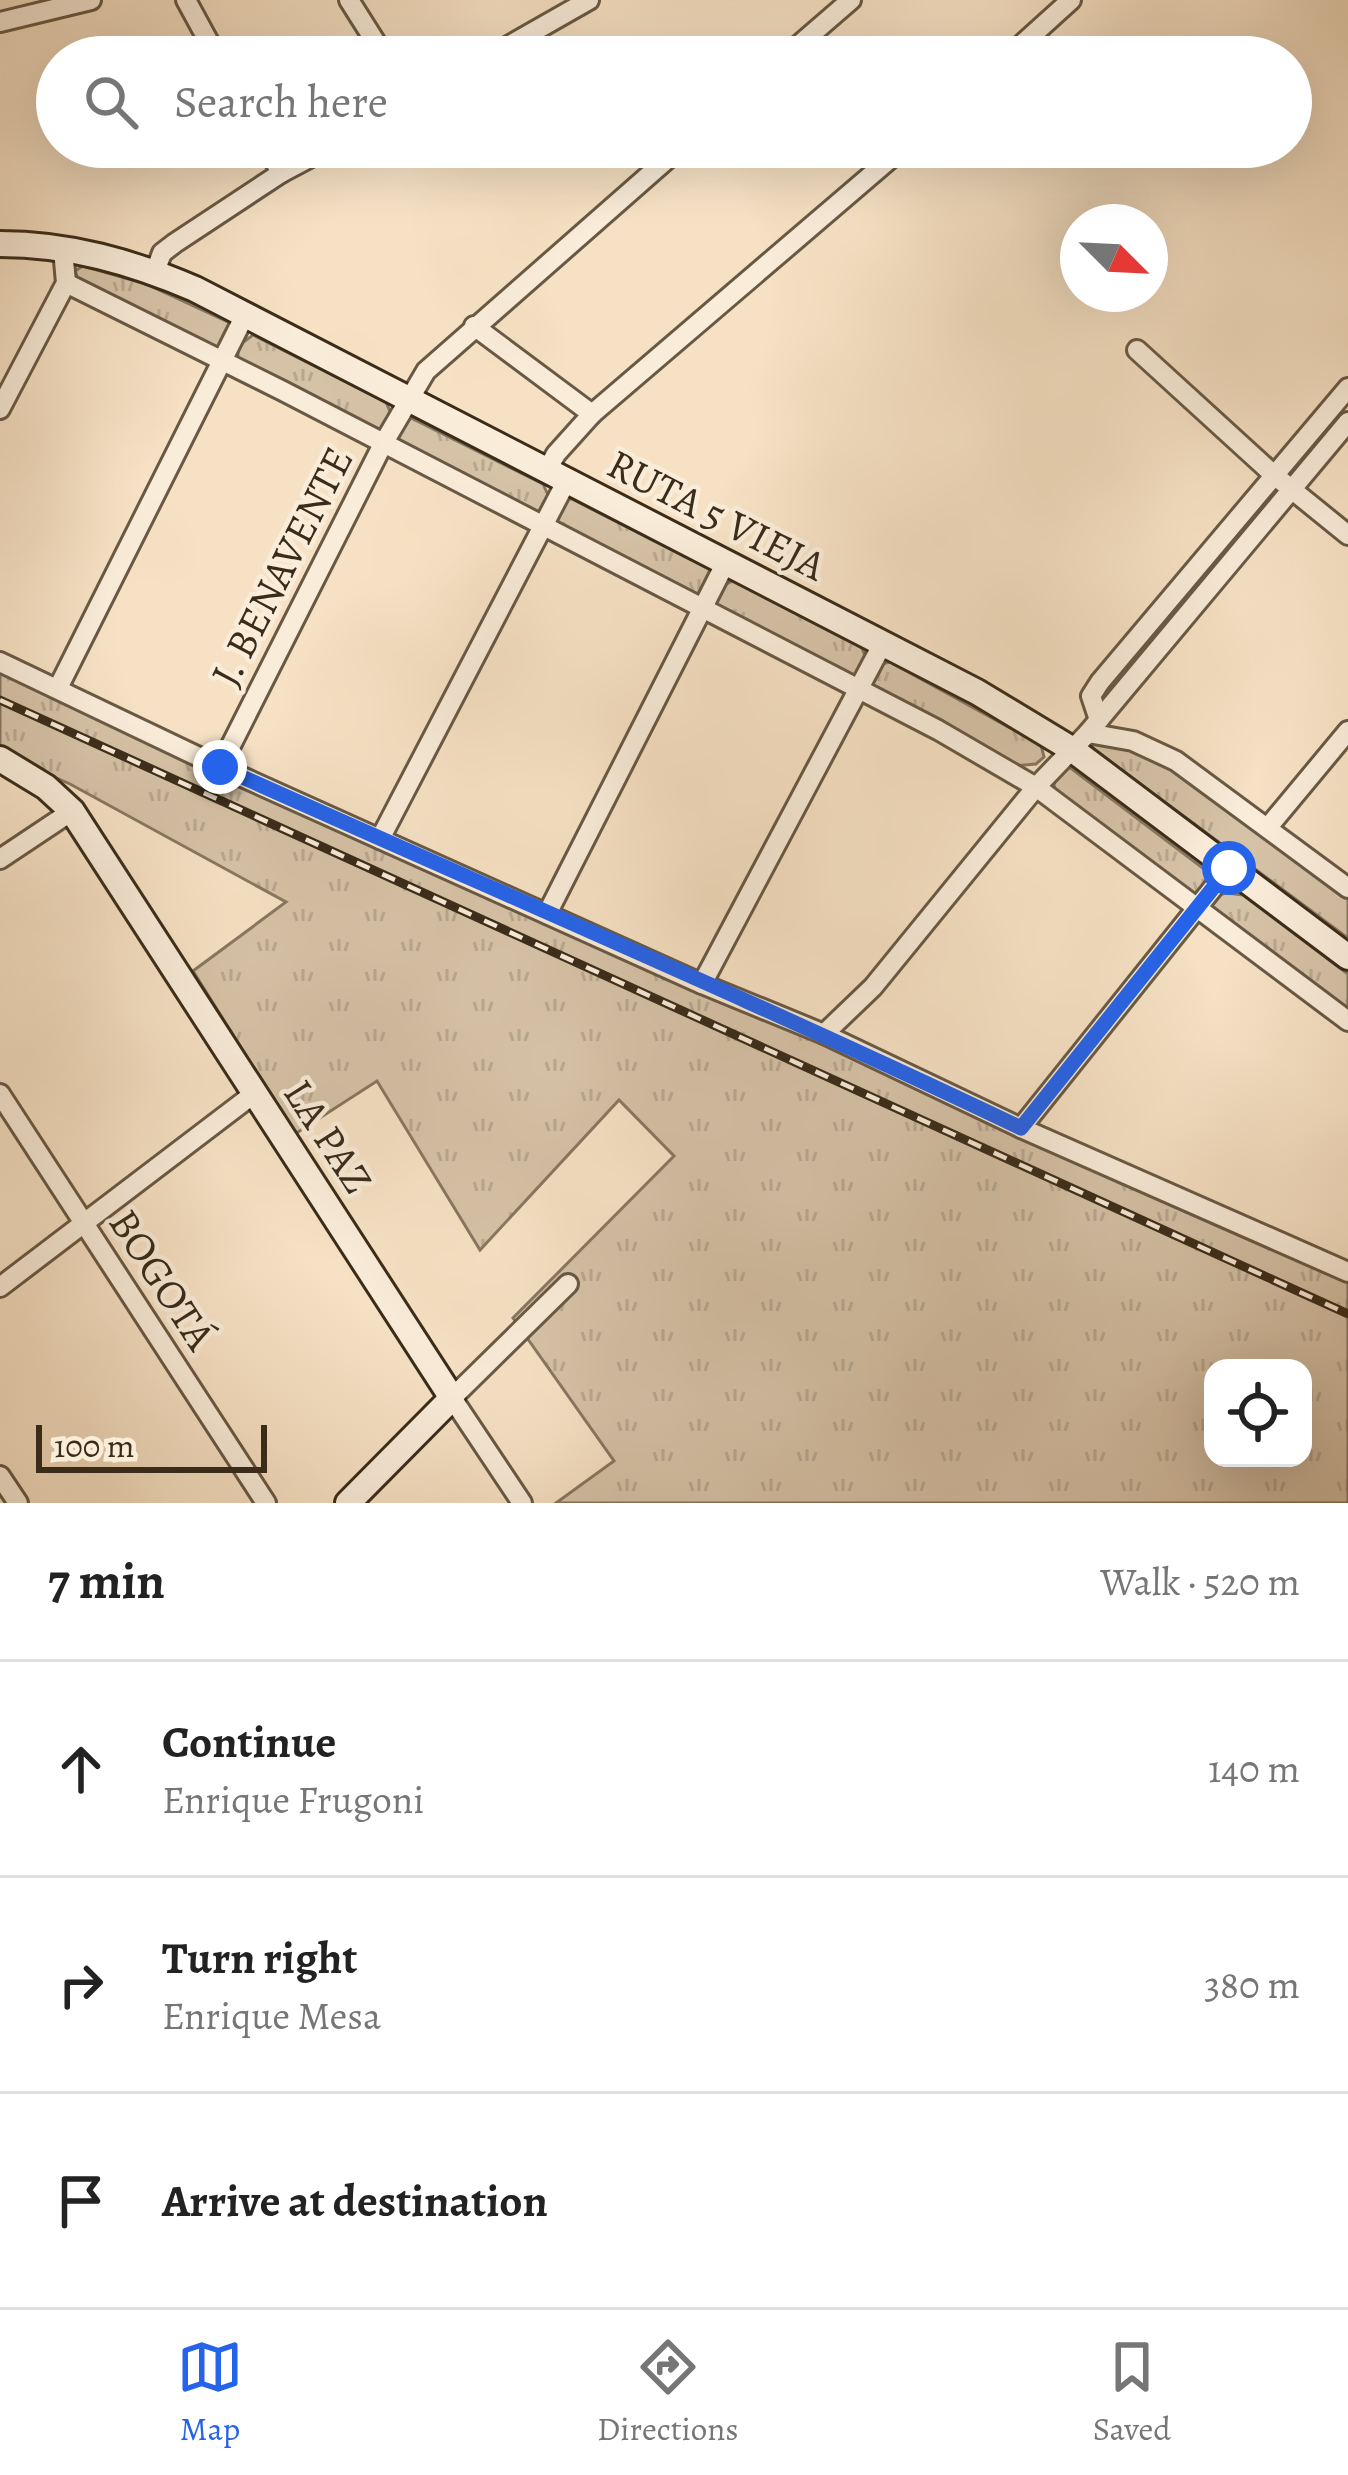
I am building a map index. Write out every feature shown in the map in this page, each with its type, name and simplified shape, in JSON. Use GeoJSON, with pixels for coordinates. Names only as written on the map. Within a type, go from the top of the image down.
{"type":"FeatureCollection","features":[{"type":"Feature","properties":{"kind":"street"},"geometry":{"type":"LineString","coordinates":[[0,22],[91,0]]}},
{"type":"Feature","properties":{"kind":"street"},"geometry":{"type":"LineString","coordinates":[[186,0],[206,36]]}},
{"type":"Feature","properties":{"kind":"street"},"geometry":{"type":"LineString","coordinates":[[349,0],[372,36]]}},
{"type":"Feature","properties":{"kind":"street"},"geometry":{"type":"LineString","coordinates":[[809,36],[851,0]]}},
{"type":"Feature","properties":{"kind":"street"},"geometry":{"type":"LineString","coordinates":[[1031,36],[1071,0]]}},
{"type":"Feature","properties":{"kind":"street"},"geometry":{"type":"LineString","coordinates":[[522,36],[575,3]]}},
{"type":"Feature","properties":{"kind":"street"},"geometry":{"type":"LineString","coordinates":[[278,168],[281,173]]}},
{"type":"Feature","properties":{"kind":"street"},"geometry":{"type":"LineString","coordinates":[[155,272],[162,254],[175,243],[290,168]]}},
{"type":"Feature","properties":{"kind":"street","name":"J. BENAVENTE"},"geometry":{"type":"LineString","coordinates":[[220,767],[383,444],[426,371],[657,168]]}},
{"type":"Feature","properties":{"kind":"street"},"geometry":{"type":"LineString","coordinates":[[380,839],[542,526],[557,475],[556,454],[592,414],[879,168]]}},
{"type":"Feature","properties":{"kind":"street","name":"RUTA 5 VIEJA"},"geometry":{"type":"LineString","coordinates":[[0,244],[63,249],[155,272],[993,700],[1086,734],[1229,868],[1348,957]]}},
{"type":"Feature","properties":{"kind":"street"},"geometry":{"type":"LineString","coordinates":[[0,409],[66,283],[63,249]]}},
{"type":"Feature","properties":{"kind":"street"},"geometry":{"type":"LineString","coordinates":[[66,283],[859,688],[1036,788],[1348,1021]]}},
{"type":"Feature","properties":{"kind":"street"},"geometry":{"type":"LineString","coordinates":[[58,688],[245,315]]}},
{"type":"Feature","properties":{"kind":"street"},"geometry":{"type":"LineString","coordinates":[[474,326],[592,414]]}},
{"type":"Feature","properties":{"kind":"street"},"geometry":{"type":"LineString","coordinates":[[1137,350],[1274,475],[1348,535]]}},
{"type":"Feature","properties":{"kind":"street"},"geometry":{"type":"LineString","coordinates":[[1086,734],[1091,696],[1100,682],[1348,388]]}},
{"type":"Feature","properties":{"kind":"street"},"geometry":{"type":"LineString","coordinates":[[824,1034],[873,986],[1348,422]]}},
{"type":"Feature","properties":{"kind":"street"},"geometry":{"type":"LineString","coordinates":[[547,914],[726,562]]}},
{"type":"Feature","properties":{"kind":"street"},"geometry":{"type":"LineString","coordinates":[[702,984],[883,644]]}},
{"type":"Feature","properties":{"kind":"street"},"geometry":{"type":"LineString","coordinates":[[0,662],[220,767],[1348,1272]]}},
{"type":"Feature","properties":{"kind":"street"},"geometry":{"type":"LineString","coordinates":[[1269,826],[1348,731]]}},
{"type":"Feature","properties":{"kind":"street"},"geometry":{"type":"LineString","coordinates":[[1086,734],[1110,735],[1154,748],[1269,826],[1348,888]]}},
{"type":"Feature","properties":{"kind":"street","name":"LA PAZ"},"geometry":{"type":"LineString","coordinates":[[0,759],[46,787],[72,812],[522,1503]]}},
{"type":"Feature","properties":{"kind":"street"},"geometry":{"type":"LineString","coordinates":[[0,859],[72,812]]}},
{"type":"Feature","properties":{"kind":"street"},"geometry":{"type":"LineString","coordinates":[[1021,1128],[1229,868]]}},
{"type":"Feature","properties":{"kind":"street"},"geometry":{"type":"LineString","coordinates":[[0,1287],[255,1093]]}},
{"type":"Feature","properties":{"kind":"street","name":"BOGOTÁ"},"geometry":{"type":"LineString","coordinates":[[0,1094],[266,1503]]}},
{"type":"Feature","properties":{"kind":"street"},"geometry":{"type":"LineString","coordinates":[[348,1503],[568,1284]]}},
{"type":"Feature","properties":{"kind":"street"},"geometry":{"type":"LineString","coordinates":[[0,1476],[18,1503]]}},
{"type":"Feature","properties":{"kind":"green space"},"geometry":{"type":"Polygon","coordinates":[[[83,266],[146,284],[228,322],[231,327],[221,349],[78,279],[75,271],[83,266]]]}},
{"type":"Feature","properties":{"kind":"green space"},"geometry":{"type":"Polygon","coordinates":[[[253,335],[386,402],[392,416],[379,432],[238,360],[238,346],[253,335]]]}},
{"type":"Feature","properties":{"kind":"green space"},"geometry":{"type":"Polygon","coordinates":[[[409,417],[543,484],[548,495],[541,511],[530,515],[396,442],[395,436],[409,417]]]}},
{"type":"Feature","properties":{"kind":"green space"},"geometry":{"type":"Polygon","coordinates":[[[565,499],[709,569],[702,597],[694,598],[551,521],[565,499]]]}},
{"type":"Feature","properties":{"kind":"green space"},"geometry":{"type":"Polygon","coordinates":[[[733,581],[862,648],[867,661],[862,671],[853,676],[719,609],[715,601],[722,586],[733,581]]]}},
{"type":"Feature","properties":{"kind":"green space"},"geometry":{"type":"Polygon","coordinates":[[[890,662],[1041,745],[1044,757],[1036,764],[1013,766],[872,685],[870,680],[881,664],[890,662]]]}},
{"type":"Feature","properties":{"kind":"green space"},"geometry":{"type":"Polygon","coordinates":[[[0,671],[700,993],[813,1037],[1014,1136],[1348,1280],[1348,1503],[556,1503],[614,1461],[513,1318],[674,1156],[619,1100],[480,1250],[377,1081],[295,1134],[193,971],[286,902],[70,784],[0,753],[0,671]]]}},
{"type":"Feature","properties":{"kind":"green space"},"geometry":{"type":"Polygon","coordinates":[[[1095,740],[1155,758],[1348,897],[1348,938],[1092,748],[1095,740]]]}},
{"type":"Feature","properties":{"kind":"green space"},"geometry":{"type":"Polygon","coordinates":[[[1068,766],[1208,872],[1209,879],[1197,895],[1188,894],[1055,789],[1053,780],[1068,766]]]}},
{"type":"Feature","properties":{"kind":"green space"},"geometry":{"type":"Polygon","coordinates":[[[1217,895],[1243,895],[1348,974],[1348,1014],[1211,911],[1217,895]]]}},
{"type":"Feature","properties":{"kind":"railway"},"geometry":{"type":"LineString","coordinates":[[0,700],[1348,1314]]}},
{"type":"Feature","properties":{"kind":"route"},"geometry":{"type":"LineString","coordinates":[[220,767],[824,1034],[1021,1128],[1229,868]]}}]}
